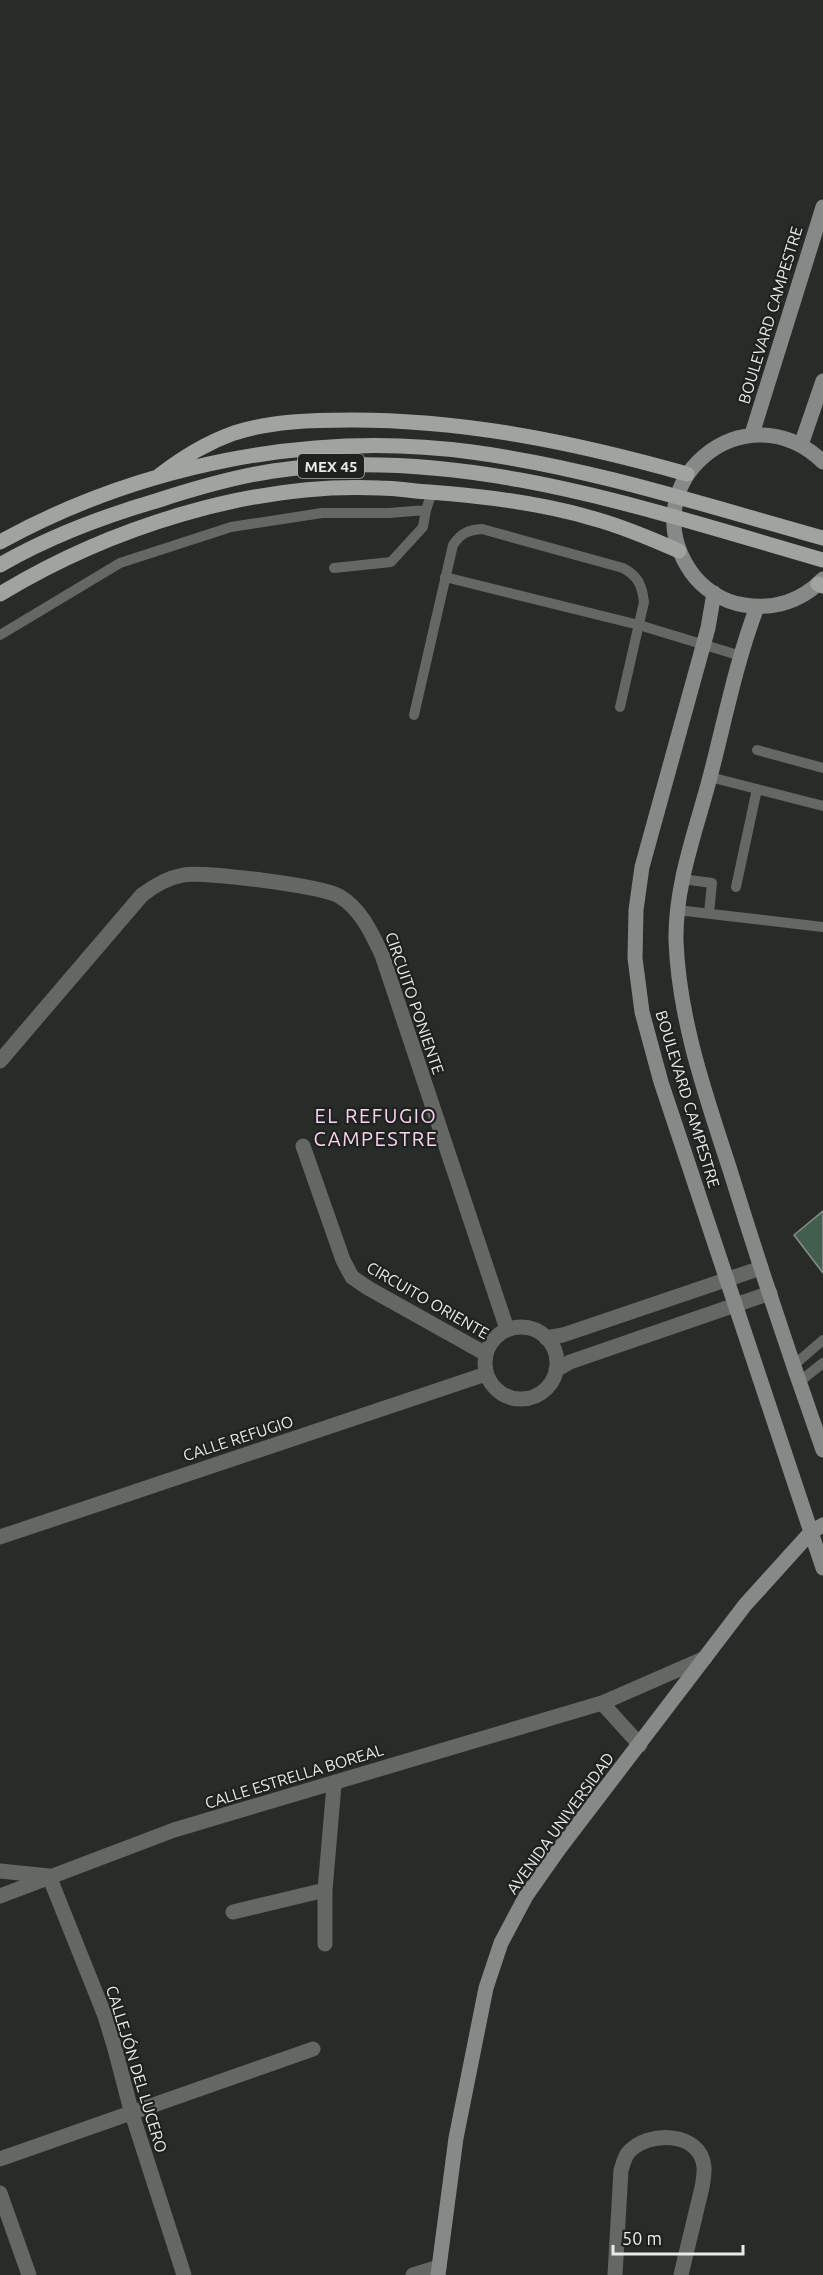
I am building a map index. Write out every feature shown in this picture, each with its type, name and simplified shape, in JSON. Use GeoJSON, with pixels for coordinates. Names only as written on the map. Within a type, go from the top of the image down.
{"type":"FeatureCollection","features":[{"type":"Feature","properties":{"kind":"main road"},"geometry":{"type":"LineString","coordinates":[[156,479],[182,458],[207,444],[237,432],[322,420],[423,422],[533,436],[622,456],[687,474]]}},
{"type":"Feature","properties":{"kind":"main road"},"geometry":{"type":"LineString","coordinates":[[237,432],[228,443],[225,451],[226,461],[236,493],[244,501]]}},
{"type":"Feature","properties":{"kind":"main road","name":"MEX 45"},"geometry":{"type":"LineString","coordinates":[[0,542],[84,501],[156,479],[226,461],[310,448],[360,445],[443,448],[559,467],[823,538]]}},
{"type":"Feature","properties":{"kind":"main road","name":"MEX 45"},"geometry":{"type":"LineString","coordinates":[[0,565],[57,536],[100,518],[190,490],[272,471],[359,465],[439,468],[506,477],[673,517],[823,560]]}},
{"type":"Feature","properties":{"kind":"main road"},"geometry":{"type":"LineString","coordinates":[[0,594],[80,551],[148,525],[210,507],[293,492],[339,489],[378,488],[460,493],[555,509],[594,518],[633,531],[680,551]]}},
{"type":"Feature","properties":{"kind":"street","name":"BOULEVARD CAMPESTRE"},"geometry":{"type":"LineString","coordinates":[[752,434],[823,207]]}},
{"type":"Feature","properties":{"kind":"street"},"geometry":{"type":"LineString","coordinates":[[801,445],[823,381]]}},
{"type":"Feature","properties":{"kind":"street"},"geometry":{"type":"LineString","coordinates":[[821,583],[802,596],[784,603],[757,607],[727,600],[714,593],[693,575],[680,551],[673,517],[677,498],[687,474],[715,447],[739,436],[752,434],[777,436],[801,445],[823,462]]}},
{"type":"Feature","properties":{"kind":"street","name":"BOULEVARD CAMPESTRE"},"geometry":{"type":"LineString","coordinates":[[714,593],[703,644],[642,867],[636,910],[635,958],[642,1012],[661,1082],[726,1280],[817,1528],[823,1568]]}},
{"type":"Feature","properties":{"kind":"street","name":"BOULEVARD CAMPESTRE"},"geometry":{"type":"LineString","coordinates":[[757,607],[741,656],[682,879],[677,910],[676,940],[687,1028],[709,1105],[823,1450]]}},
{"type":"Feature","properties":{"kind":"street","name":"CIRCUITO PONIENTE"},"geometry":{"type":"LineString","coordinates":[[0,1061],[142,895],[161,881],[185,874],[207,875],[317,889],[337,895],[354,907],[367,924],[382,955],[507,1329]]}},
{"type":"Feature","properties":{"kind":"street","name":"CIRCUITO ORIENTE"},"geometry":{"type":"LineString","coordinates":[[303,1146],[333,1235],[352,1277],[486,1354]]}},
{"type":"Feature","properties":{"kind":"street"},"geometry":{"type":"LineString","coordinates":[[546,1338],[563,1335],[761,1268]]}},
{"type":"Feature","properties":{"kind":"street"},"geometry":{"type":"LineString","coordinates":[[556,1370],[570,1362],[770,1293]]}},
{"type":"Feature","properties":{"kind":"street"},"geometry":{"type":"LineString","coordinates":[[528,1328],[546,1338],[555,1353],[556,1370],[551,1382],[542,1392],[530,1398],[516,1398],[503,1394],[493,1386],[486,1374],[486,1354],[490,1343],[507,1329],[528,1328]]}},
{"type":"Feature","properties":{"kind":"street","name":"CALLE REFUGIO"},"geometry":{"type":"LineString","coordinates":[[0,1537],[486,1374]]}},
{"type":"Feature","properties":{"kind":"street","name":"AVENIDA UNIVERSIDAD"},"geometry":{"type":"LineString","coordinates":[[438,2271],[456,2138],[486,1988],[501,1943],[526,1896],[745,1605],[817,1528]]}},
{"type":"Feature","properties":{"kind":"street","name":"CALLE ESTRELLA BOREAL"},"geometry":{"type":"LineString","coordinates":[[0,1896],[174,1830],[334,1785],[602,1703],[705,1658]]}},
{"type":"Feature","properties":{"kind":"street"},"geometry":{"type":"LineString","coordinates":[[602,1703],[640,1745]]}},
{"type":"Feature","properties":{"kind":"street"},"geometry":{"type":"LineString","coordinates":[[325,1944],[326,1890],[334,1785]]}},
{"type":"Feature","properties":{"kind":"street"},"geometry":{"type":"LineString","coordinates":[[0,1871],[49,1876]]}},
{"type":"Feature","properties":{"kind":"street","name":"CALLEJÓN DEL LUCERO"},"geometry":{"type":"LineString","coordinates":[[49,1876],[105,2016],[132,2114],[184,2275]]}},
{"type":"Feature","properties":{"kind":"street"},"geometry":{"type":"LineString","coordinates":[[233,1912],[326,1890]]}},
{"type":"Feature","properties":{"kind":"street"},"geometry":{"type":"LineString","coordinates":[[0,2159],[313,2049]]}},
{"type":"Feature","properties":{"kind":"street"},"geometry":{"type":"LineString","coordinates":[[615,2275],[621,2170],[626,2155],[634,2147],[654,2138],[671,2137],[692,2144],[701,2157],[704,2167],[703,2184],[681,2275]]}},
{"type":"Feature","properties":{"kind":"street"},"geometry":{"type":"LineString","coordinates":[[0,2193],[29,2275]]}},
{"type":"Feature","properties":{"kind":"street"},"geometry":{"type":"LineString","coordinates":[[413,2275],[438,2271]]}},
{"type":"Feature","properties":{"kind":"lane"},"geometry":{"type":"LineString","coordinates":[[334,568],[391,562],[423,527],[432,492]]}},
{"type":"Feature","properties":{"kind":"lane"},"geometry":{"type":"LineString","coordinates":[[0,635],[120,563],[231,527],[322,513],[389,513],[426,510]]}},
{"type":"Feature","properties":{"kind":"lane"},"geometry":{"type":"LineString","coordinates":[[414,715],[453,544],[460,535],[470,530],[482,529],[623,568],[634,574],[642,586],[644,602],[620,707]]}},
{"type":"Feature","properties":{"kind":"lane"},"geometry":{"type":"LineString","coordinates":[[445,577],[639,625],[741,656]]}},
{"type":"Feature","properties":{"kind":"lane"},"geometry":{"type":"LineString","coordinates":[[757,750],[823,768]]}},
{"type":"Feature","properties":{"kind":"lane"},"geometry":{"type":"LineString","coordinates":[[710,777],[823,806]]}},
{"type":"Feature","properties":{"kind":"lane"},"geometry":{"type":"LineString","coordinates":[[735,887],[757,789]]}},
{"type":"Feature","properties":{"kind":"lane"},"geometry":{"type":"LineString","coordinates":[[682,879],[712,884],[709,913]]}},
{"type":"Feature","properties":{"kind":"lane"},"geometry":{"type":"LineString","coordinates":[[677,910],[823,927]]}},
{"type":"Feature","properties":{"kind":"lane"},"geometry":{"type":"LineString","coordinates":[[794,1365],[823,1340]]}},
{"type":"Feature","properties":{"kind":"lane"},"geometry":{"type":"LineString","coordinates":[[799,1382],[823,1363]]}},
{"type":"Feature","properties":{"kind":"building"},"geometry":{"type":"Polygon","coordinates":[[[823,1211],[823,1273],[794,1235],[823,1211]]]}},
{"type":"Feature","properties":{"kind":"district","name":"EL REFUGIO CAMPESTRE"},"geometry":{"type":"Point","coordinates":[376,1126]}}]}
